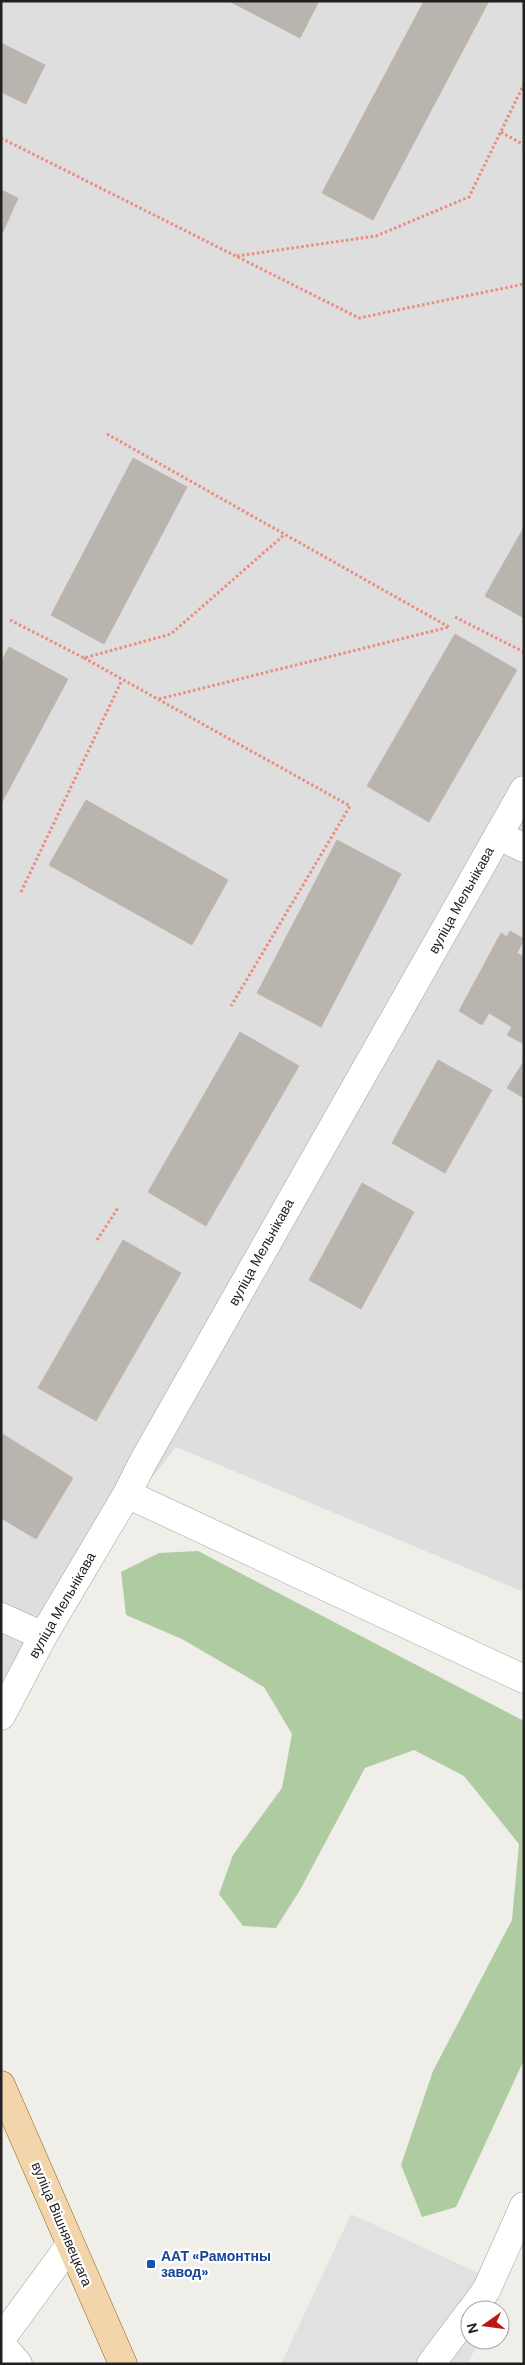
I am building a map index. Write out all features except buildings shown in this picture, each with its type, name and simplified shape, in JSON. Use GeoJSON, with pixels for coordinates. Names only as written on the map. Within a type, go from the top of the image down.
{"type":"FeatureCollection","features":[{"type":"Feature","properties":{"kind":"main road","name":"вуліца Вішнявецкага"},"geometry":{"type":"LineString","coordinates":[[1,2084],[122,2364]]}},
{"type":"Feature","properties":{"kind":"street","name":"вуліца Мельнікава"},"geometry":{"type":"LineString","coordinates":[[1,1716],[44,1636],[127,1494],[143,1462],[524,790]]}},
{"type":"Feature","properties":{"kind":"street"},"geometry":{"type":"LineString","coordinates":[[498,835],[524,848]]}},
{"type":"Feature","properties":{"kind":"street"},"geometry":{"type":"LineString","coordinates":[[127,1494],[524,1679]]}},
{"type":"Feature","properties":{"kind":"street"},"geometry":{"type":"LineString","coordinates":[[1,1617],[44,1636]]}},
{"type":"Feature","properties":{"kind":"street"},"geometry":{"type":"LineString","coordinates":[[479,2300],[487,2289],[524,2206]]}},
{"type":"Feature","properties":{"kind":"street"},"geometry":{"type":"LineString","coordinates":[[1,2339],[70,2245]]}},
{"type":"Feature","properties":{"kind":"street"},"geometry":{"type":"LineString","coordinates":[[431,2364],[460,2326]]}},
{"type":"Feature","properties":{"kind":"street"},"geometry":{"type":"LineString","coordinates":[[1,2344],[18,2364]]}},
{"type":"Feature","properties":{"kind":"path"},"geometry":{"type":"LineString","coordinates":[[235,256],[376,236],[469,197],[524,84]]}},
{"type":"Feature","properties":{"kind":"path"},"geometry":{"type":"LineString","coordinates":[[501,132],[524,145]]}},
{"type":"Feature","properties":{"kind":"path"},"geometry":{"type":"LineString","coordinates":[[1,138],[359,318],[524,284]]}},
{"type":"Feature","properties":{"kind":"path"},"geometry":{"type":"LineString","coordinates":[[108,434],[449,627],[159,700]]}},
{"type":"Feature","properties":{"kind":"path"},"geometry":{"type":"LineString","coordinates":[[84,658],[171,634],[284,535]]}},
{"type":"Feature","properties":{"kind":"path"},"geometry":{"type":"LineString","coordinates":[[455,617],[524,652]]}},
{"type":"Feature","properties":{"kind":"path"},"geometry":{"type":"LineString","coordinates":[[10,620],[84,658],[350,806],[231,1006]]}},
{"type":"Feature","properties":{"kind":"path"},"geometry":{"type":"LineString","coordinates":[[21,892],[122,680]]}},
{"type":"Feature","properties":{"kind":"path"},"geometry":{"type":"LineString","coordinates":[[97,1240],[118,1208]]}},
{"type":"Feature","properties":{"kind":"shaded area"},"geometry":{"type":"Polygon","coordinates":[[[1,1],[524,1],[524,1592],[176,1447],[136,1498],[1,1707],[1,1]]]}},
{"type":"Feature","properties":{"kind":"shaded area"},"geometry":{"type":"Polygon","coordinates":[[[351,2214],[504,2285],[497,2300],[460,2300],[460,2350],[474,2350],[468,2364],[281,2364],[351,2214]]]}},
{"type":"Feature","properties":{"kind":"green space"},"geometry":{"type":"Polygon","coordinates":[[[198,1551],[524,1721],[524,2060],[456,2207],[422,2217],[401,2165],[433,2071],[512,1920],[519,1844],[464,1776],[414,1750],[365,1768],[300,1890],[276,1928],[243,1926],[219,1894],[233,1855],[282,1788],[292,1734],[264,1687],[182,1639],[126,1615],[121,1572],[159,1553],[198,1551]]]}},
{"type":"Feature","properties":{"kind":"place","name":"ААТ «Рамонтны завод»"},"geometry":{"type":"Point","coordinates":[151,2264]}}]}
